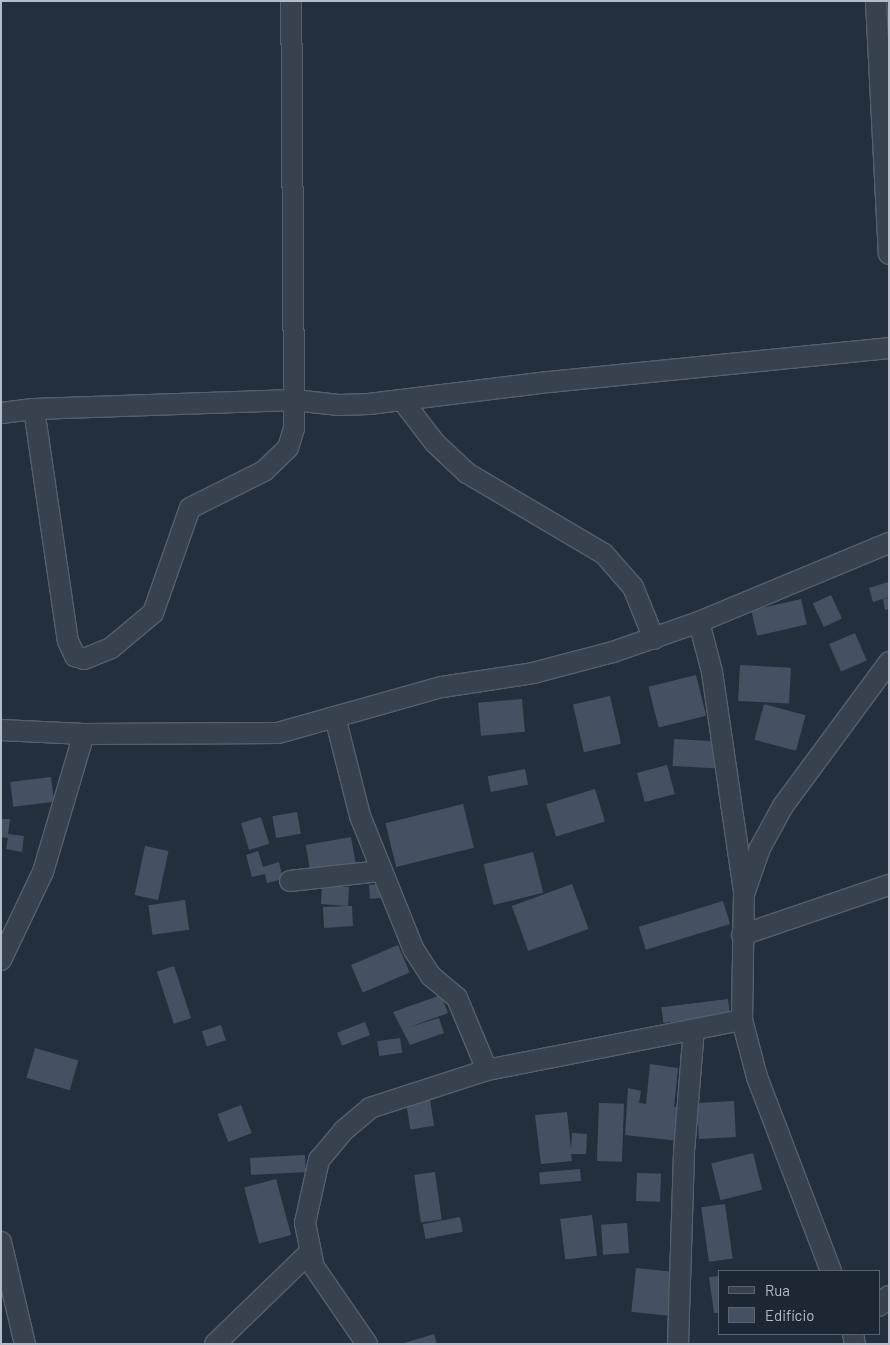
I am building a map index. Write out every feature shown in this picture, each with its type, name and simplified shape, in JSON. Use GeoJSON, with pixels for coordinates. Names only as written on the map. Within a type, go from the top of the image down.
{"type":"FeatureCollection","features":[{"type":"Feature","properties":{"kind":"street"},"geometry":{"type":"LineString","coordinates":[[34,409],[68,641],[75,656],[84,659],[111,648],[153,613],[169,575],[190,508],[264,471],[288,448],[294,428],[291,1]]}},
{"type":"Feature","properties":{"kind":"street"},"geometry":{"type":"LineString","coordinates":[[876,1],[884,51],[889,254]]}},
{"type":"Feature","properties":{"kind":"street"},"geometry":{"type":"LineString","coordinates":[[1,413],[34,409],[294,400],[339,406],[549,382],[889,348]]}},
{"type":"Feature","properties":{"kind":"street"},"geometry":{"type":"LineString","coordinates":[[402,400],[435,442],[467,472],[604,554],[633,588],[654,639]]}},
{"type":"Feature","properties":{"kind":"street"},"geometry":{"type":"LineString","coordinates":[[1,730],[84,734],[278,733],[442,687],[532,673],[654,639],[889,542]]}},
{"type":"Feature","properties":{"kind":"street"},"geometry":{"type":"LineString","coordinates":[[699,622],[712,672],[744,894],[742,1020],[757,1077],[831,1270]]}},
{"type":"Feature","properties":{"kind":"street"},"geometry":{"type":"LineString","coordinates":[[744,894],[760,848],[783,806],[889,662]]}},
{"type":"Feature","properties":{"kind":"street"},"geometry":{"type":"LineString","coordinates":[[335,718],[360,816],[414,950],[431,976],[457,998],[487,1070]]}},
{"type":"Feature","properties":{"kind":"street"},"geometry":{"type":"LineString","coordinates":[[1,960],[43,872],[84,734]]}},
{"type":"Feature","properties":{"kind":"street"},"geometry":{"type":"LineString","coordinates":[[290,881],[381,871]]}},
{"type":"Feature","properties":{"kind":"street"},"geometry":{"type":"LineString","coordinates":[[742,935],[889,885]]}},
{"type":"Feature","properties":{"kind":"street"},"geometry":{"type":"LineString","coordinates":[[367,1344],[314,1267],[309,1252],[305,1223],[318,1160],[343,1131],[370,1108],[487,1070],[742,1020]]}},
{"type":"Feature","properties":{"kind":"street"},"geometry":{"type":"LineString","coordinates":[[678,1344],[684,1152],[694,1029]]}},
{"type":"Feature","properties":{"kind":"street"},"geometry":{"type":"LineString","coordinates":[[1,1242],[25,1344]]}},
{"type":"Feature","properties":{"kind":"street"},"geometry":{"type":"LineString","coordinates":[[215,1344],[309,1252]]}},
{"type":"Feature","properties":{"kind":"street"},"geometry":{"type":"LineString","coordinates":[[880,1305],[889,1296]]}},
{"type":"Feature","properties":{"kind":"building"},"geometry":{"type":"Polygon","coordinates":[[[888,582],[889,597],[873,602],[869,588],[888,582]]]}},
{"type":"Feature","properties":{"kind":"building"},"geometry":{"type":"Polygon","coordinates":[[[831,595],[842,619],[824,627],[813,603],[831,595]]]}},
{"type":"Feature","properties":{"kind":"building"},"geometry":{"type":"Polygon","coordinates":[[[889,598],[889,609],[885,610],[883,599],[889,598]]]}},
{"type":"Feature","properties":{"kind":"building"},"geometry":{"type":"Polygon","coordinates":[[[801,599],[807,624],[757,636],[751,610],[801,599]]]}},
{"type":"Feature","properties":{"kind":"building"},"geometry":{"type":"Polygon","coordinates":[[[855,633],[867,661],[841,672],[829,644],[855,633]]]}},
{"type":"Feature","properties":{"kind":"building"},"geometry":{"type":"Polygon","coordinates":[[[740,665],[791,668],[789,704],[738,701],[740,665]]]}},
{"type":"Feature","properties":{"kind":"building"},"geometry":{"type":"Polygon","coordinates":[[[696,675],[706,716],[659,728],[648,687],[696,675]]]}},
{"type":"Feature","properties":{"kind":"building"},"geometry":{"type":"Polygon","coordinates":[[[610,696],[621,744],[584,752],[573,705],[610,696]]]}},
{"type":"Feature","properties":{"kind":"building"},"geometry":{"type":"Polygon","coordinates":[[[522,699],[525,732],[481,736],[478,703],[522,699]]]}},
{"type":"Feature","properties":{"kind":"building"},"geometry":{"type":"Polygon","coordinates":[[[764,704],[806,715],[796,751],[754,740],[764,704]]]}},
{"type":"Feature","properties":{"kind":"building"},"geometry":{"type":"Polygon","coordinates":[[[674,739],[716,741],[715,768],[673,766],[674,739]]]}},
{"type":"Feature","properties":{"kind":"building"},"geometry":{"type":"Polygon","coordinates":[[[667,765],[675,794],[645,802],[637,773],[667,765]]]}},
{"type":"Feature","properties":{"kind":"building"},"geometry":{"type":"Polygon","coordinates":[[[525,769],[528,785],[491,792],[488,776],[525,769]]]}},
{"type":"Feature","properties":{"kind":"building"},"geometry":{"type":"Polygon","coordinates":[[[51,777],[54,802],[13,807],[10,782],[51,777]]]}},
{"type":"Feature","properties":{"kind":"building"},"geometry":{"type":"Polygon","coordinates":[[[595,789],[605,822],[556,836],[546,804],[595,789]]]}},
{"type":"Feature","properties":{"kind":"building"},"geometry":{"type":"Polygon","coordinates":[[[463,804],[474,848],[396,867],[385,823],[463,804]]]}},
{"type":"Feature","properties":{"kind":"building"},"geometry":{"type":"Polygon","coordinates":[[[297,812],[301,834],[276,838],[272,816],[297,812]]]}},
{"type":"Feature","properties":{"kind":"building"},"geometry":{"type":"Polygon","coordinates":[[[261,817],[269,844],[249,850],[241,823],[261,817]]]}},
{"type":"Feature","properties":{"kind":"building"},"geometry":{"type":"Polygon","coordinates":[[[1,819],[10,819],[8,834],[24,836],[22,852],[6,849],[8,838],[1,837],[1,819]]]}},
{"type":"Feature","properties":{"kind":"building"},"geometry":{"type":"Polygon","coordinates":[[[351,837],[356,864],[310,872],[306,845],[351,837]]]}},
{"type":"Feature","properties":{"kind":"building"},"geometry":{"type":"Polygon","coordinates":[[[145,846],[168,851],[158,900],[135,895],[145,846]]]}},
{"type":"Feature","properties":{"kind":"building"},"geometry":{"type":"Polygon","coordinates":[[[258,851],[263,867],[279,862],[283,879],[267,883],[265,874],[252,877],[246,855],[258,851]]]}},
{"type":"Feature","properties":{"kind":"building"},"geometry":{"type":"Polygon","coordinates":[[[533,852],[543,893],[494,905],[484,864],[533,852]]]}},
{"type":"Feature","properties":{"kind":"building"},"geometry":{"type":"Polygon","coordinates":[[[381,884],[382,898],[370,899],[369,885],[381,884]]]}},
{"type":"Feature","properties":{"kind":"building"},"geometry":{"type":"Polygon","coordinates":[[[572,884],[588,929],[528,951],[512,906],[572,884]]]}},
{"type":"Feature","properties":{"kind":"building"},"geometry":{"type":"Polygon","coordinates":[[[322,885],[349,887],[348,906],[321,904],[322,885]]]}},
{"type":"Feature","properties":{"kind":"building"},"geometry":{"type":"Polygon","coordinates":[[[185,900],[189,930],[153,935],[148,905],[185,900]]]}},
{"type":"Feature","properties":{"kind":"building"},"geometry":{"type":"Polygon","coordinates":[[[723,901],[730,924],[646,950],[639,927],[723,901]]]}},
{"type":"Feature","properties":{"kind":"building"},"geometry":{"type":"Polygon","coordinates":[[[352,906],[353,926],[324,928],[323,907],[352,906]]]}},
{"type":"Feature","properties":{"kind":"building"},"geometry":{"type":"Polygon","coordinates":[[[398,945],[410,973],[363,993],[351,965],[398,945]]]}},
{"type":"Feature","properties":{"kind":"building"},"geometry":{"type":"Polygon","coordinates":[[[174,966],[191,1018],[174,1024],[157,972],[174,966]]]}},
{"type":"Feature","properties":{"kind":"building"},"geometry":{"type":"Polygon","coordinates":[[[441,995],[448,1013],[407,1028],[439,1018],[444,1033],[410,1045],[393,1012],[441,995]]]}},
{"type":"Feature","properties":{"kind":"building"},"geometry":{"type":"Polygon","coordinates":[[[728,999],[730,1015],[663,1023],[661,1007],[728,999]]]}},
{"type":"Feature","properties":{"kind":"building"},"geometry":{"type":"Polygon","coordinates":[[[365,1022],[370,1035],[342,1046],[337,1033],[365,1022]]]}},
{"type":"Feature","properties":{"kind":"building"},"geometry":{"type":"Polygon","coordinates":[[[221,1025],[226,1040],[207,1046],[202,1031],[221,1025]]]}},
{"type":"Feature","properties":{"kind":"building"},"geometry":{"type":"Polygon","coordinates":[[[400,1038],[402,1053],[379,1056],[377,1041],[400,1038]]]}},
{"type":"Feature","properties":{"kind":"building"},"geometry":{"type":"Polygon","coordinates":[[[35,1048],[78,1060],[70,1090],[26,1078],[35,1048]]]}},
{"type":"Feature","properties":{"kind":"building"},"geometry":{"type":"Polygon","coordinates":[[[650,1064],[678,1068],[674,1107],[683,1108],[679,1141],[625,1135],[628,1088],[641,1091],[639,1103],[646,1104],[650,1064]]]}},
{"type":"Feature","properties":{"kind":"building"},"geometry":{"type":"Polygon","coordinates":[[[430,1100],[434,1126],[410,1129],[406,1104],[430,1100]]]}},
{"type":"Feature","properties":{"kind":"building"},"geometry":{"type":"Polygon","coordinates":[[[734,1101],[736,1137],[699,1139],[697,1103],[734,1101]]]}},
{"type":"Feature","properties":{"kind":"building"},"geometry":{"type":"Polygon","coordinates":[[[599,1103],[624,1104],[622,1162],[597,1161],[599,1103]]]}},
{"type":"Feature","properties":{"kind":"building"},"geometry":{"type":"Polygon","coordinates":[[[241,1105],[252,1133],[228,1142],[218,1114],[241,1105]]]}},
{"type":"Feature","properties":{"kind":"building"},"geometry":{"type":"Polygon","coordinates":[[[567,1112],[571,1150],[572,1133],[587,1134],[586,1154],[571,1154],[572,1161],[541,1164],[535,1115],[567,1112]]]}},
{"type":"Feature","properties":{"kind":"building"},"geometry":{"type":"Polygon","coordinates":[[[753,1153],[762,1190],[720,1200],[711,1163],[753,1153]]]}},
{"type":"Feature","properties":{"kind":"building"},"geometry":{"type":"Polygon","coordinates":[[[305,1155],[306,1172],[251,1175],[250,1158],[305,1155]]]}},
{"type":"Feature","properties":{"kind":"building"},"geometry":{"type":"Polygon","coordinates":[[[580,1169],[581,1181],[540,1185],[539,1173],[580,1169]]]}},
{"type":"Feature","properties":{"kind":"building"},"geometry":{"type":"Polygon","coordinates":[[[435,1172],[442,1220],[421,1222],[414,1175],[435,1172]]]}},
{"type":"Feature","properties":{"kind":"building"},"geometry":{"type":"Polygon","coordinates":[[[637,1173],[661,1174],[660,1202],[636,1201],[637,1173]]]}},
{"type":"Feature","properties":{"kind":"building"},"geometry":{"type":"Polygon","coordinates":[[[276,1179],[291,1235],[259,1244],[244,1188],[276,1179]]]}},
{"type":"Feature","properties":{"kind":"building"},"geometry":{"type":"Polygon","coordinates":[[[725,1204],[733,1258],[709,1262],[701,1207],[725,1204]]]}},
{"type":"Feature","properties":{"kind":"building"},"geometry":{"type":"Polygon","coordinates":[[[592,1215],[597,1256],[565,1260],[560,1219],[592,1215]]]}},
{"type":"Feature","properties":{"kind":"building"},"geometry":{"type":"Polygon","coordinates":[[[460,1217],[463,1232],[426,1239],[423,1224],[460,1217]]]}},
{"type":"Feature","properties":{"kind":"building"},"geometry":{"type":"Polygon","coordinates":[[[627,1223],[629,1253],[603,1255],[601,1225],[627,1223]]]}},
{"type":"Feature","properties":{"kind":"building"},"geometry":{"type":"Polygon","coordinates":[[[636,1268],[673,1272],[668,1316],[631,1312],[636,1268]]]}},
{"type":"Feature","properties":{"kind":"building"},"geometry":{"type":"Polygon","coordinates":[[[718,1276],[718,1313],[714,1313],[709,1277],[718,1276]]]}},
{"type":"Feature","properties":{"kind":"building"},"geometry":{"type":"Polygon","coordinates":[[[434,1334],[437,1344],[404,1344],[404,1343],[434,1334]]]}}]}
